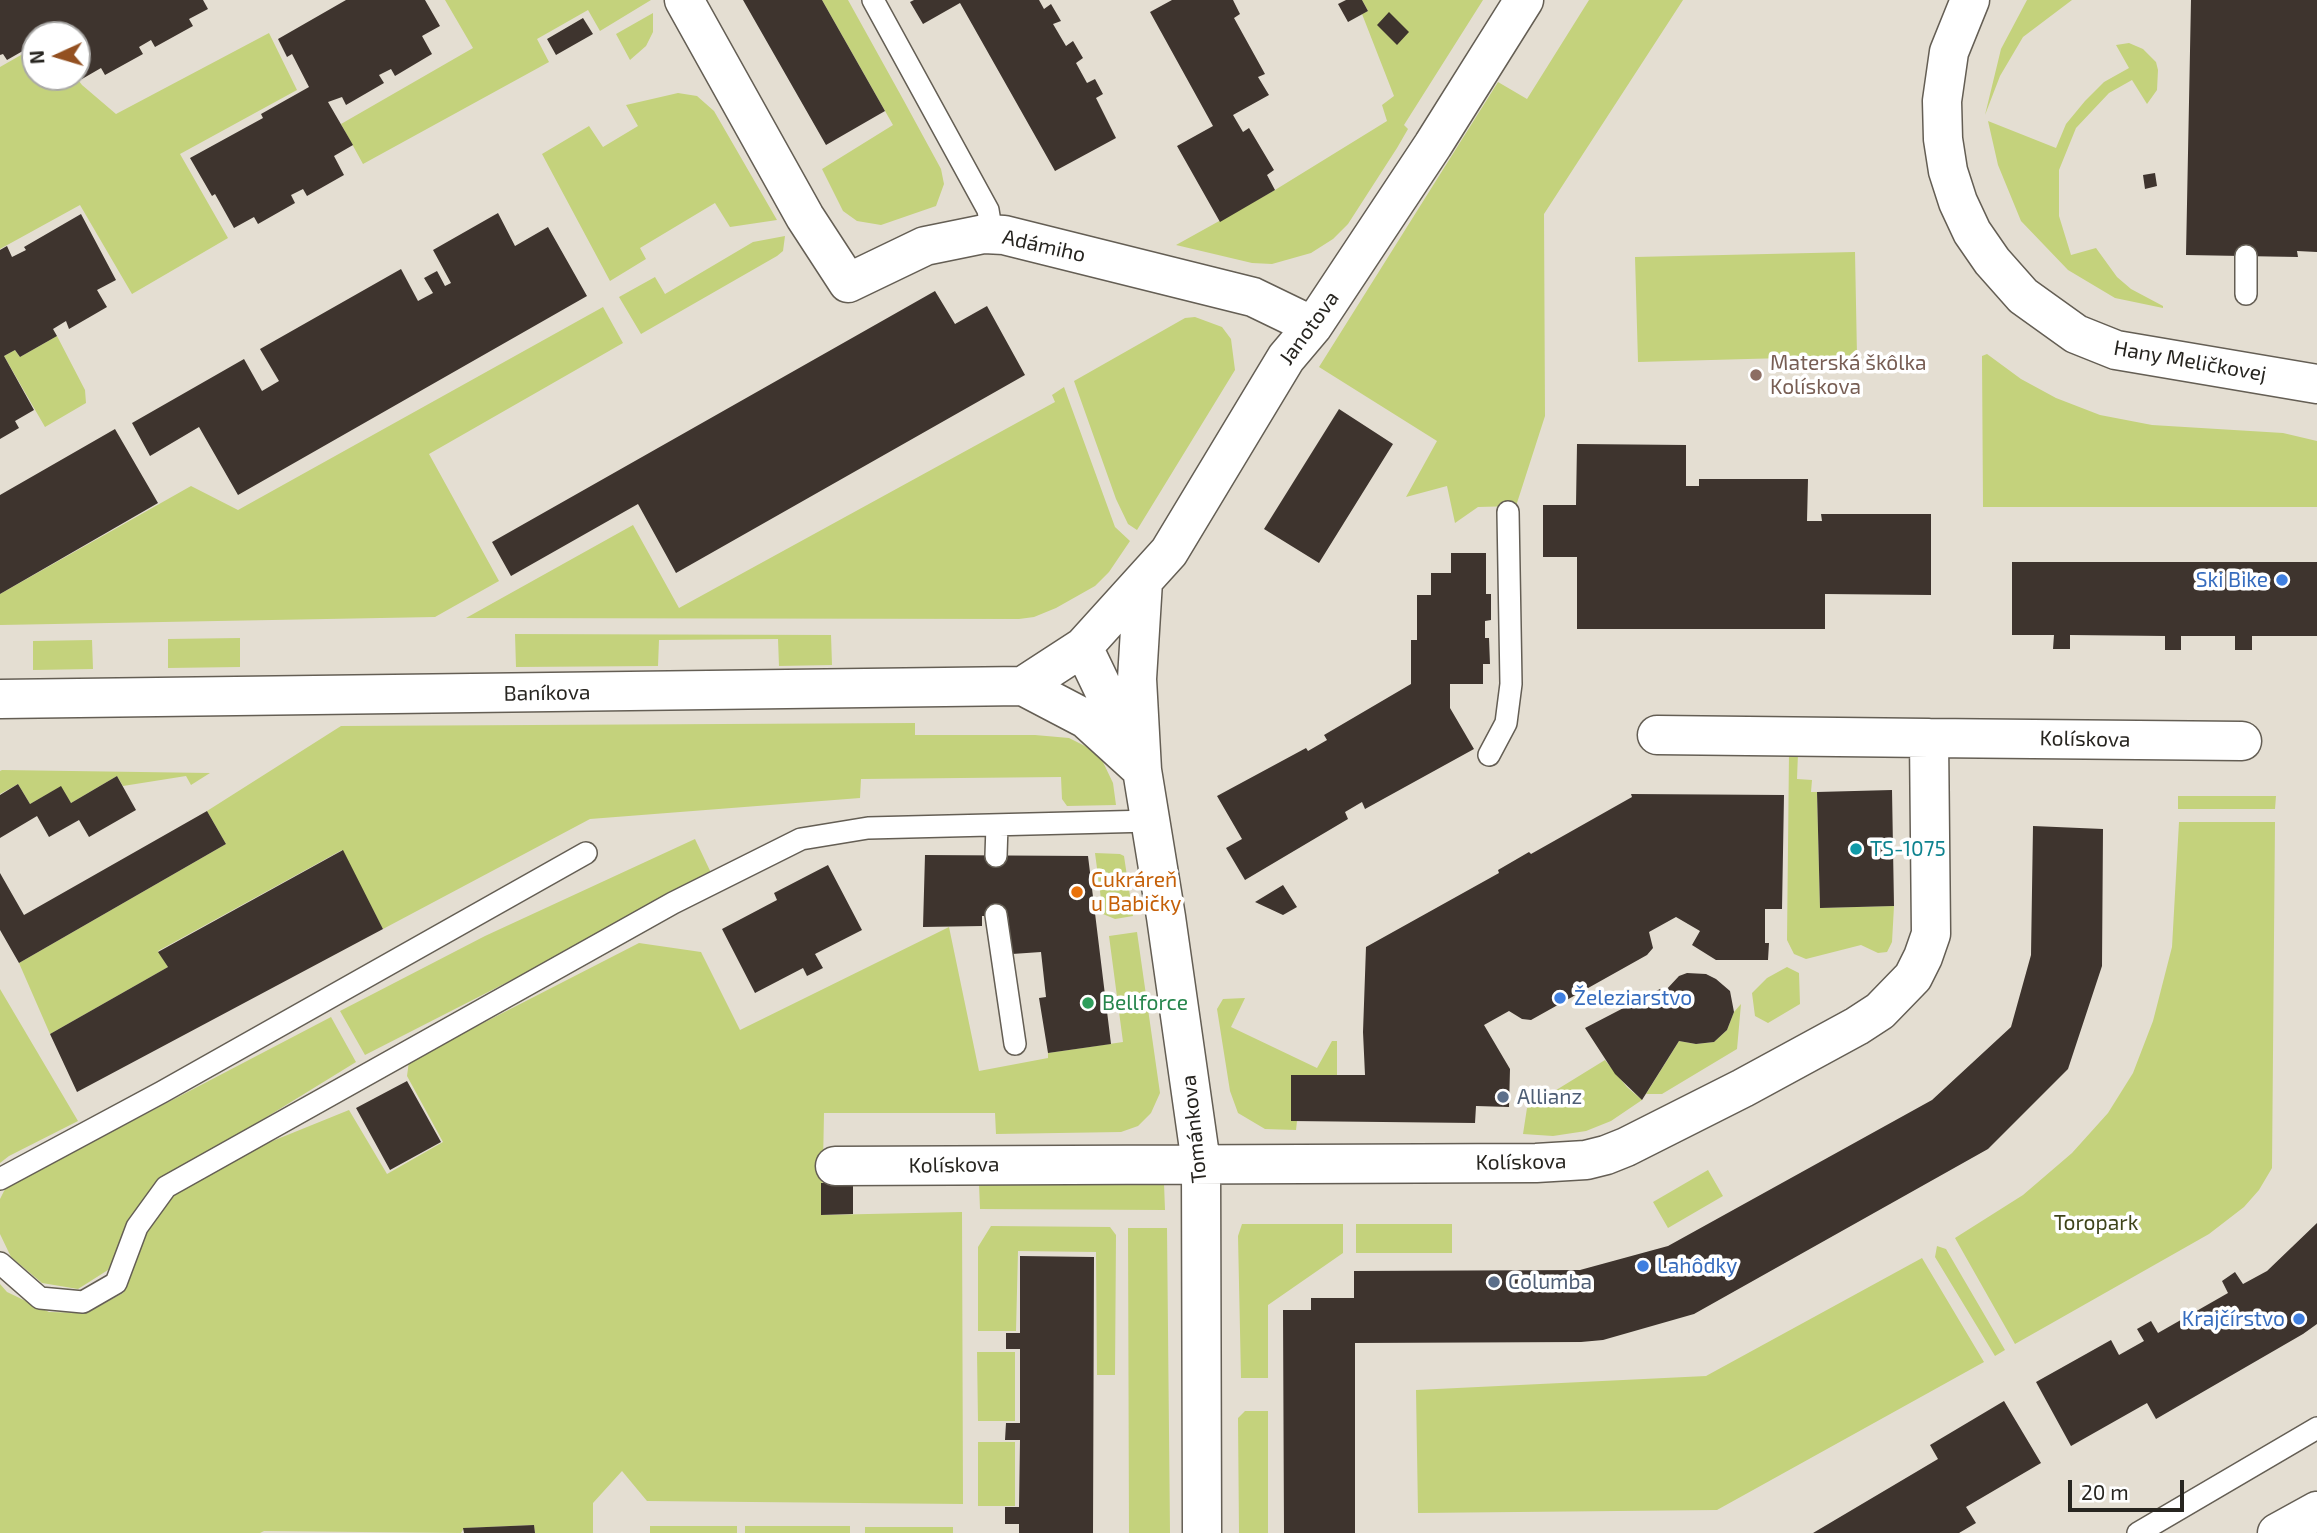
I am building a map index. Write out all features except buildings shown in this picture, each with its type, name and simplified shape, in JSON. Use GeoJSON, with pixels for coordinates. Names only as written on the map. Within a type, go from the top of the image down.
{"type":"FeatureCollection","features":[{"type":"Feature","properties":{"kind":"street","name":"Adámiho"},"geometry":{"type":"LineString","coordinates":[[684,0],[805,217],[848,282],[925,246],[984,234],[1004,235],[1253,297],[1313,326]]}},
{"type":"Feature","properties":{"kind":"street","name":"Hany Meličkovej"},"geometry":{"type":"LineString","coordinates":[[1970,0],[1949,52],[1942,101],[1943,139],[1948,171],[1972,232],[1992,261],[2023,296],[2076,334],[2116,350],[2237,373],[2289,378],[2317,384]]}},
{"type":"Feature","properties":{"kind":"street","name":"Janotova"},"geometry":{"type":"LineString","coordinates":[[1083,647],[1169,552],[1286,358],[1313,326],[1433,145],[1522,3]]}},
{"type":"Feature","properties":{"kind":"street","name":"Tománkova"},"geometry":{"type":"LineString","coordinates":[[1143,581],[1137,679],[1142,770],[1201,1163],[1202,1533]]}},
{"type":"Feature","properties":{"kind":"street","name":"Tománkova"},"geometry":{"type":"LineString","coordinates":[[1083,647],[1142,770]]}},
{"type":"Feature","properties":{"kind":"street"},"geometry":{"type":"LineString","coordinates":[[1137,679],[1117,656],[1083,647],[1023,686],[1086,719],[1142,770]]}},
{"type":"Feature","properties":{"kind":"street","name":"Baníkova"},"geometry":{"type":"LineString","coordinates":[[0,699],[1023,686]]}},
{"type":"Feature","properties":{"kind":"street","name":"Kolískova"},"geometry":{"type":"LineString","coordinates":[[1657,735],[2242,741]]}},
{"type":"Feature","properties":{"kind":"street","name":"Kolískova"},"geometry":{"type":"LineString","coordinates":[[835,1166],[1523,1163],[1586,1160],[1626,1147],[1857,1026],[1881,1011],[1913,976],[1931,934],[1929,738]]}},
{"type":"Feature","properties":{"kind":"street"},"geometry":{"type":"LineString","coordinates":[[2277,1533],[2317,1511]]}},
{"type":"Feature","properties":{"kind":"lane"},"geometry":{"type":"LineString","coordinates":[[873,0],[988,210],[992,234]]}},
{"type":"Feature","properties":{"kind":"lane"},"geometry":{"type":"LineString","coordinates":[[2246,256],[2246,293]]}},
{"type":"Feature","properties":{"kind":"lane"},"geometry":{"type":"LineString","coordinates":[[1489,755],[1506,723],[1511,684],[1508,512]]}},
{"type":"Feature","properties":{"kind":"lane"},"geometry":{"type":"LineString","coordinates":[[0,1263],[40,1298],[83,1302],[116,1283],[137,1227],[166,1187],[673,902],[801,839],[867,828],[1151,821]]}},
{"type":"Feature","properties":{"kind":"lane"},"geometry":{"type":"LineString","coordinates":[[996,856],[997,825]]}},
{"type":"Feature","properties":{"kind":"lane"},"geometry":{"type":"LineString","coordinates":[[0,1179],[162,1093],[586,853]]}},
{"type":"Feature","properties":{"kind":"lane"},"geometry":{"type":"LineString","coordinates":[[996,915],[1015,1044]]}},
{"type":"Feature","properties":{"kind":"lane"},"geometry":{"type":"LineString","coordinates":[[2138,1533],[2317,1429]]}},
{"type":"Feature","properties":{"kind":"green space"},"geometry":{"type":"Polygon","coordinates":[[[445,0],[651,0],[600,31],[588,10],[537,39],[549,62],[363,164],[341,124],[473,48],[445,0]]]}},
{"type":"Feature","properties":{"kind":"green space"},"geometry":{"type":"Polygon","coordinates":[[[822,0],[848,0],[904,101],[941,169],[944,184],[936,206],[881,225],[857,221],[843,211],[822,169],[893,125],[822,0]]]}},
{"type":"Feature","properties":{"kind":"green space"},"geometry":{"type":"Polygon","coordinates":[[[1362,0],[1483,0],[1404,125],[1408,129],[1348,224],[1333,239],[1311,253],[1272,264],[1252,263],[1176,245],[1275,190],[1387,121],[1382,105],[1394,96],[1362,14],[1368,11],[1362,0]]]}},
{"type":"Feature","properties":{"kind":"green space"},"geometry":{"type":"Polygon","coordinates":[[[1589,0],[1683,0],[1544,214],[1545,416],[1516,506],[1478,507],[1455,523],[1447,486],[1406,497],[1437,441],[1319,367],[1498,82],[1527,99],[1589,0]]]}},
{"type":"Feature","properties":{"kind":"green space"},"geometry":{"type":"Polygon","coordinates":[[[2027,0],[2072,0],[2023,37],[2000,76],[1985,115],[2001,49],[2027,0]]]}},
{"type":"Feature","properties":{"kind":"green space"},"geometry":{"type":"Polygon","coordinates":[[[653,13],[653,32],[646,46],[630,60],[616,34],[653,13]]]}},
{"type":"Feature","properties":{"kind":"green space"},"geometry":{"type":"Polygon","coordinates":[[[269,33],[297,90],[180,154],[228,238],[132,294],[80,205],[0,249],[0,67],[21,55],[21,91],[89,91],[116,114],[269,33]]]}},
{"type":"Feature","properties":{"kind":"green space"},"geometry":{"type":"Polygon","coordinates":[[[2129,43],[2143,49],[2156,62],[2157,90],[2147,104],[2132,80],[2109,93],[2076,128],[2059,170],[2059,216],[2071,255],[2096,248],[2117,277],[2131,289],[2163,308],[2115,298],[2068,270],[2021,221],[1998,165],[1988,121],[2056,148],[2066,124],[2085,101],[2104,82],[2129,68],[2116,45],[2129,43]]]}},
{"type":"Feature","properties":{"kind":"green space"},"geometry":{"type":"Polygon","coordinates":[[[678,93],[697,96],[714,111],[777,220],[730,227],[715,203],[640,248],[646,259],[610,281],[542,154],[589,126],[603,147],[638,126],[626,105],[678,93]]]}},
{"type":"Feature","properties":{"kind":"green space"},"geometry":{"type":"Polygon","coordinates":[[[785,236],[783,251],[777,256],[641,334],[619,297],[655,277],[665,294],[753,242],[785,236]]]}},
{"type":"Feature","properties":{"kind":"green space"},"geometry":{"type":"Polygon","coordinates":[[[1855,252],[1857,356],[1638,362],[1635,257],[1855,252]]]}},
{"type":"Feature","properties":{"kind":"green space"},"geometry":{"type":"Polygon","coordinates":[[[603,307],[623,343],[429,454],[499,581],[435,617],[0,625],[0,594],[191,486],[238,510],[603,307]]]}},
{"type":"Feature","properties":{"kind":"green space"},"geometry":{"type":"Polygon","coordinates":[[[1195,317],[1222,327],[1231,339],[1235,370],[1137,530],[1128,524],[1116,499],[1074,381],[1185,318],[1195,317]]]}},
{"type":"Feature","properties":{"kind":"green space"},"geometry":{"type":"Polygon","coordinates":[[[57,336],[85,390],[86,403],[45,427],[4,356],[15,350],[20,357],[57,336]]]}},
{"type":"Feature","properties":{"kind":"green space"},"geometry":{"type":"Polygon","coordinates":[[[1987,354],[2021,379],[2056,398],[2100,415],[2152,425],[2283,433],[2317,441],[2317,507],[1983,507],[1982,356],[1987,354]]]}},
{"type":"Feature","properties":{"kind":"green space"},"geometry":{"type":"Polygon","coordinates":[[[1064,387],[1115,527],[1130,541],[1109,572],[1095,586],[1034,617],[466,618],[633,525],[679,608],[1055,402],[1052,395],[1064,387]]]}},
{"type":"Feature","properties":{"kind":"green space"},"geometry":{"type":"Polygon","coordinates":[[[515,634],[831,635],[832,665],[779,666],[778,639],[659,640],[658,666],[516,667],[515,634]]]}},
{"type":"Feature","properties":{"kind":"green space"},"geometry":{"type":"Polygon","coordinates":[[[240,638],[240,667],[168,668],[168,639],[240,638]]]}},
{"type":"Feature","properties":{"kind":"green space"},"geometry":{"type":"Polygon","coordinates":[[[92,640],[93,669],[33,670],[33,641],[92,640]]]}},
{"type":"Feature","properties":{"kind":"green space"},"geometry":{"type":"Polygon","coordinates":[[[915,723],[915,735],[1035,735],[1069,738],[1093,750],[1102,760],[1113,783],[1116,805],[1067,806],[1062,799],[1061,777],[861,779],[860,798],[590,819],[383,929],[342,850],[158,951],[168,967],[50,1034],[19,963],[226,844],[207,811],[341,726],[915,723]]]}},
{"type":"Feature","properties":{"kind":"green space"},"geometry":{"type":"Polygon","coordinates":[[[1789,753],[1798,753],[1797,779],[1812,780],[1811,792],[1817,792],[1820,908],[1894,906],[1892,942],[1887,952],[1878,953],[1861,945],[1806,959],[1794,954],[1787,940],[1789,753]]]}},
{"type":"Feature","properties":{"kind":"green space"},"geometry":{"type":"Polygon","coordinates":[[[2,770],[210,773],[191,785],[186,776],[123,786],[117,776],[71,803],[60,787],[30,804],[18,784],[0,794],[2,770]]]}},
{"type":"Feature","properties":{"kind":"green space"},"geometry":{"type":"Polygon","coordinates":[[[2178,796],[2276,796],[2275,809],[2178,809],[2178,796]]]}},
{"type":"Feature","properties":{"kind":"green space","name":"Toropark"},"geometry":{"type":"Polygon","coordinates":[[[2179,822],[2275,822],[2272,1168],[2259,1190],[2244,1207],[2209,1234],[2015,1344],[1955,1238],[2023,1195],[2072,1153],[2108,1113],[2133,1073],[2153,1021],[2172,947],[2179,822]]]}},
{"type":"Feature","properties":{"kind":"green space"},"geometry":{"type":"Polygon","coordinates":[[[695,839],[713,877],[365,1055],[340,1011],[485,936],[695,839]]]}},
{"type":"Feature","properties":{"kind":"green space"},"geometry":{"type":"Polygon","coordinates":[[[1095,853],[1124,856],[1133,916],[1115,919],[1103,914],[1095,853]]]}},
{"type":"Feature","properties":{"kind":"green space"},"geometry":{"type":"Polygon","coordinates":[[[949,927],[979,1071],[1048,1058],[1048,1053],[1123,1042],[1109,936],[1137,932],[1160,1093],[1151,1113],[1138,1126],[1121,1132],[996,1134],[995,1113],[824,1113],[822,1215],[962,1212],[963,1504],[647,1501],[622,1471],[593,1503],[593,1533],[535,1533],[534,1525],[464,1528],[461,1533],[0,1533],[0,1284],[7,1292],[49,1312],[87,1313],[123,1293],[144,1233],[168,1199],[238,1155],[349,1110],[387,1174],[443,1142],[407,1076],[409,1061],[639,943],[701,952],[740,1030],[949,927]]]}},
{"type":"Feature","properties":{"kind":"green space"},"geometry":{"type":"Polygon","coordinates":[[[1787,967],[1799,973],[1800,1004],[1768,1023],[1755,1016],[1752,993],[1767,978],[1787,967]]]}},
{"type":"Feature","properties":{"kind":"green space"},"geometry":{"type":"Polygon","coordinates":[[[0,989],[78,1121],[0,1163],[0,989]]]}},
{"type":"Feature","properties":{"kind":"green space"},"geometry":{"type":"Polygon","coordinates":[[[1245,998],[1231,1027],[1317,1068],[1332,1041],[1337,1041],[1337,1075],[1291,1121],[1297,1121],[1296,1130],[1265,1129],[1238,1113],[1230,1091],[1217,1009],[1223,999],[1245,998]]]}},
{"type":"Feature","properties":{"kind":"green space"},"geometry":{"type":"Polygon","coordinates":[[[1741,1004],[1737,1049],[1662,1094],[1646,1094],[1679,1041],[1696,1044],[1714,1042],[1727,1030],[1734,1012],[1741,1004]]]}},
{"type":"Feature","properties":{"kind":"green space"},"geometry":{"type":"Polygon","coordinates":[[[331,1017],[356,1062],[161,1182],[130,1223],[108,1270],[78,1289],[42,1283],[11,1257],[0,1234],[0,1199],[6,1187],[331,1017]]]}},
{"type":"Feature","properties":{"kind":"green space"},"geometry":{"type":"Polygon","coordinates":[[[1605,1060],[1627,1087],[1642,1100],[1611,1121],[1586,1131],[1553,1136],[1523,1134],[1527,1108],[1605,1060]]]}},
{"type":"Feature","properties":{"kind":"green space"},"geometry":{"type":"Polygon","coordinates":[[[1708,1170],[1723,1196],[1668,1228],[1653,1202],[1708,1170]]]}},
{"type":"Feature","properties":{"kind":"green space"},"geometry":{"type":"Polygon","coordinates":[[[1164,1183],[1165,1210],[980,1209],[979,1184],[1164,1183]]]}},
{"type":"Feature","properties":{"kind":"green space"},"geometry":{"type":"Polygon","coordinates":[[[1242,1224],[1343,1224],[1343,1253],[1268,1305],[1268,1378],[1241,1378],[1238,1236],[1242,1224]]]}},
{"type":"Feature","properties":{"kind":"green space"},"geometry":{"type":"Polygon","coordinates":[[[1356,1224],[1452,1224],[1452,1253],[1356,1253],[1356,1224]]]}},
{"type":"Feature","properties":{"kind":"green space"},"geometry":{"type":"Polygon","coordinates":[[[991,1226],[1110,1227],[1116,1235],[1115,1375],[1097,1375],[1096,1252],[1018,1251],[1016,1331],[978,1331],[978,1247],[991,1226]]]}},
{"type":"Feature","properties":{"kind":"green space"},"geometry":{"type":"Polygon","coordinates":[[[1128,1228],[1167,1228],[1170,1533],[1129,1533],[1128,1228]]]}},
{"type":"Feature","properties":{"kind":"green space"},"geometry":{"type":"Polygon","coordinates":[[[1937,1246],[1946,1249],[2005,1350],[1995,1356],[1935,1257],[1937,1246]]]}},
{"type":"Feature","properties":{"kind":"green space"},"geometry":{"type":"Polygon","coordinates":[[[1922,1258],[1984,1362],[1717,1510],[1418,1513],[1416,1390],[1706,1376],[1922,1258]]]}},
{"type":"Feature","properties":{"kind":"green space"},"geometry":{"type":"Polygon","coordinates":[[[977,1352],[1015,1352],[1015,1421],[978,1421],[977,1352]]]}},
{"type":"Feature","properties":{"kind":"green space"},"geometry":{"type":"Polygon","coordinates":[[[1245,1411],[1268,1411],[1268,1533],[1239,1533],[1238,1418],[1245,1411]]]}},
{"type":"Feature","properties":{"kind":"green space"},"geometry":{"type":"Polygon","coordinates":[[[978,1442],[1015,1442],[1015,1506],[978,1506],[978,1442]]]}},
{"type":"Feature","properties":{"kind":"green space"},"geometry":{"type":"Polygon","coordinates":[[[650,1526],[737,1526],[737,1533],[650,1533],[650,1526]]]}},
{"type":"Feature","properties":{"kind":"green space"},"geometry":{"type":"Polygon","coordinates":[[[745,1526],[850,1526],[850,1533],[745,1533],[745,1526]]]}},
{"type":"Feature","properties":{"kind":"green space"},"geometry":{"type":"Polygon","coordinates":[[[865,1527],[953,1527],[953,1533],[865,1533],[865,1527]]]}},
{"type":"Feature","properties":{"kind":"place","name":"Materská škôlka Kolískova"},"geometry":{"type":"Point","coordinates":[1756,375]}},
{"type":"Feature","properties":{"kind":"place","name":"Ski Bike"},"geometry":{"type":"Point","coordinates":[2282,580]}},
{"type":"Feature","properties":{"kind":"place","name":"TS-1075"},"geometry":{"type":"Point","coordinates":[1856,849]}},
{"type":"Feature","properties":{"kind":"place","name":"Cukráreň u Babičky"},"geometry":{"type":"Point","coordinates":[1077,892]}},
{"type":"Feature","properties":{"kind":"place","name":"Železiarstvo"},"geometry":{"type":"Point","coordinates":[1560,998]}},
{"type":"Feature","properties":{"kind":"place","name":"Bellforce"},"geometry":{"type":"Point","coordinates":[1088,1003]}},
{"type":"Feature","properties":{"kind":"place","name":"Allianz"},"geometry":{"type":"Point","coordinates":[1503,1097]}},
{"type":"Feature","properties":{"kind":"place","name":"Lahôdky"},"geometry":{"type":"Point","coordinates":[1643,1266]}},
{"type":"Feature","properties":{"kind":"place","name":"Columba"},"geometry":{"type":"Point","coordinates":[1494,1282]}},
{"type":"Feature","properties":{"kind":"place","name":"Krajčírstvo"},"geometry":{"type":"Point","coordinates":[2299,1319]}}]}
